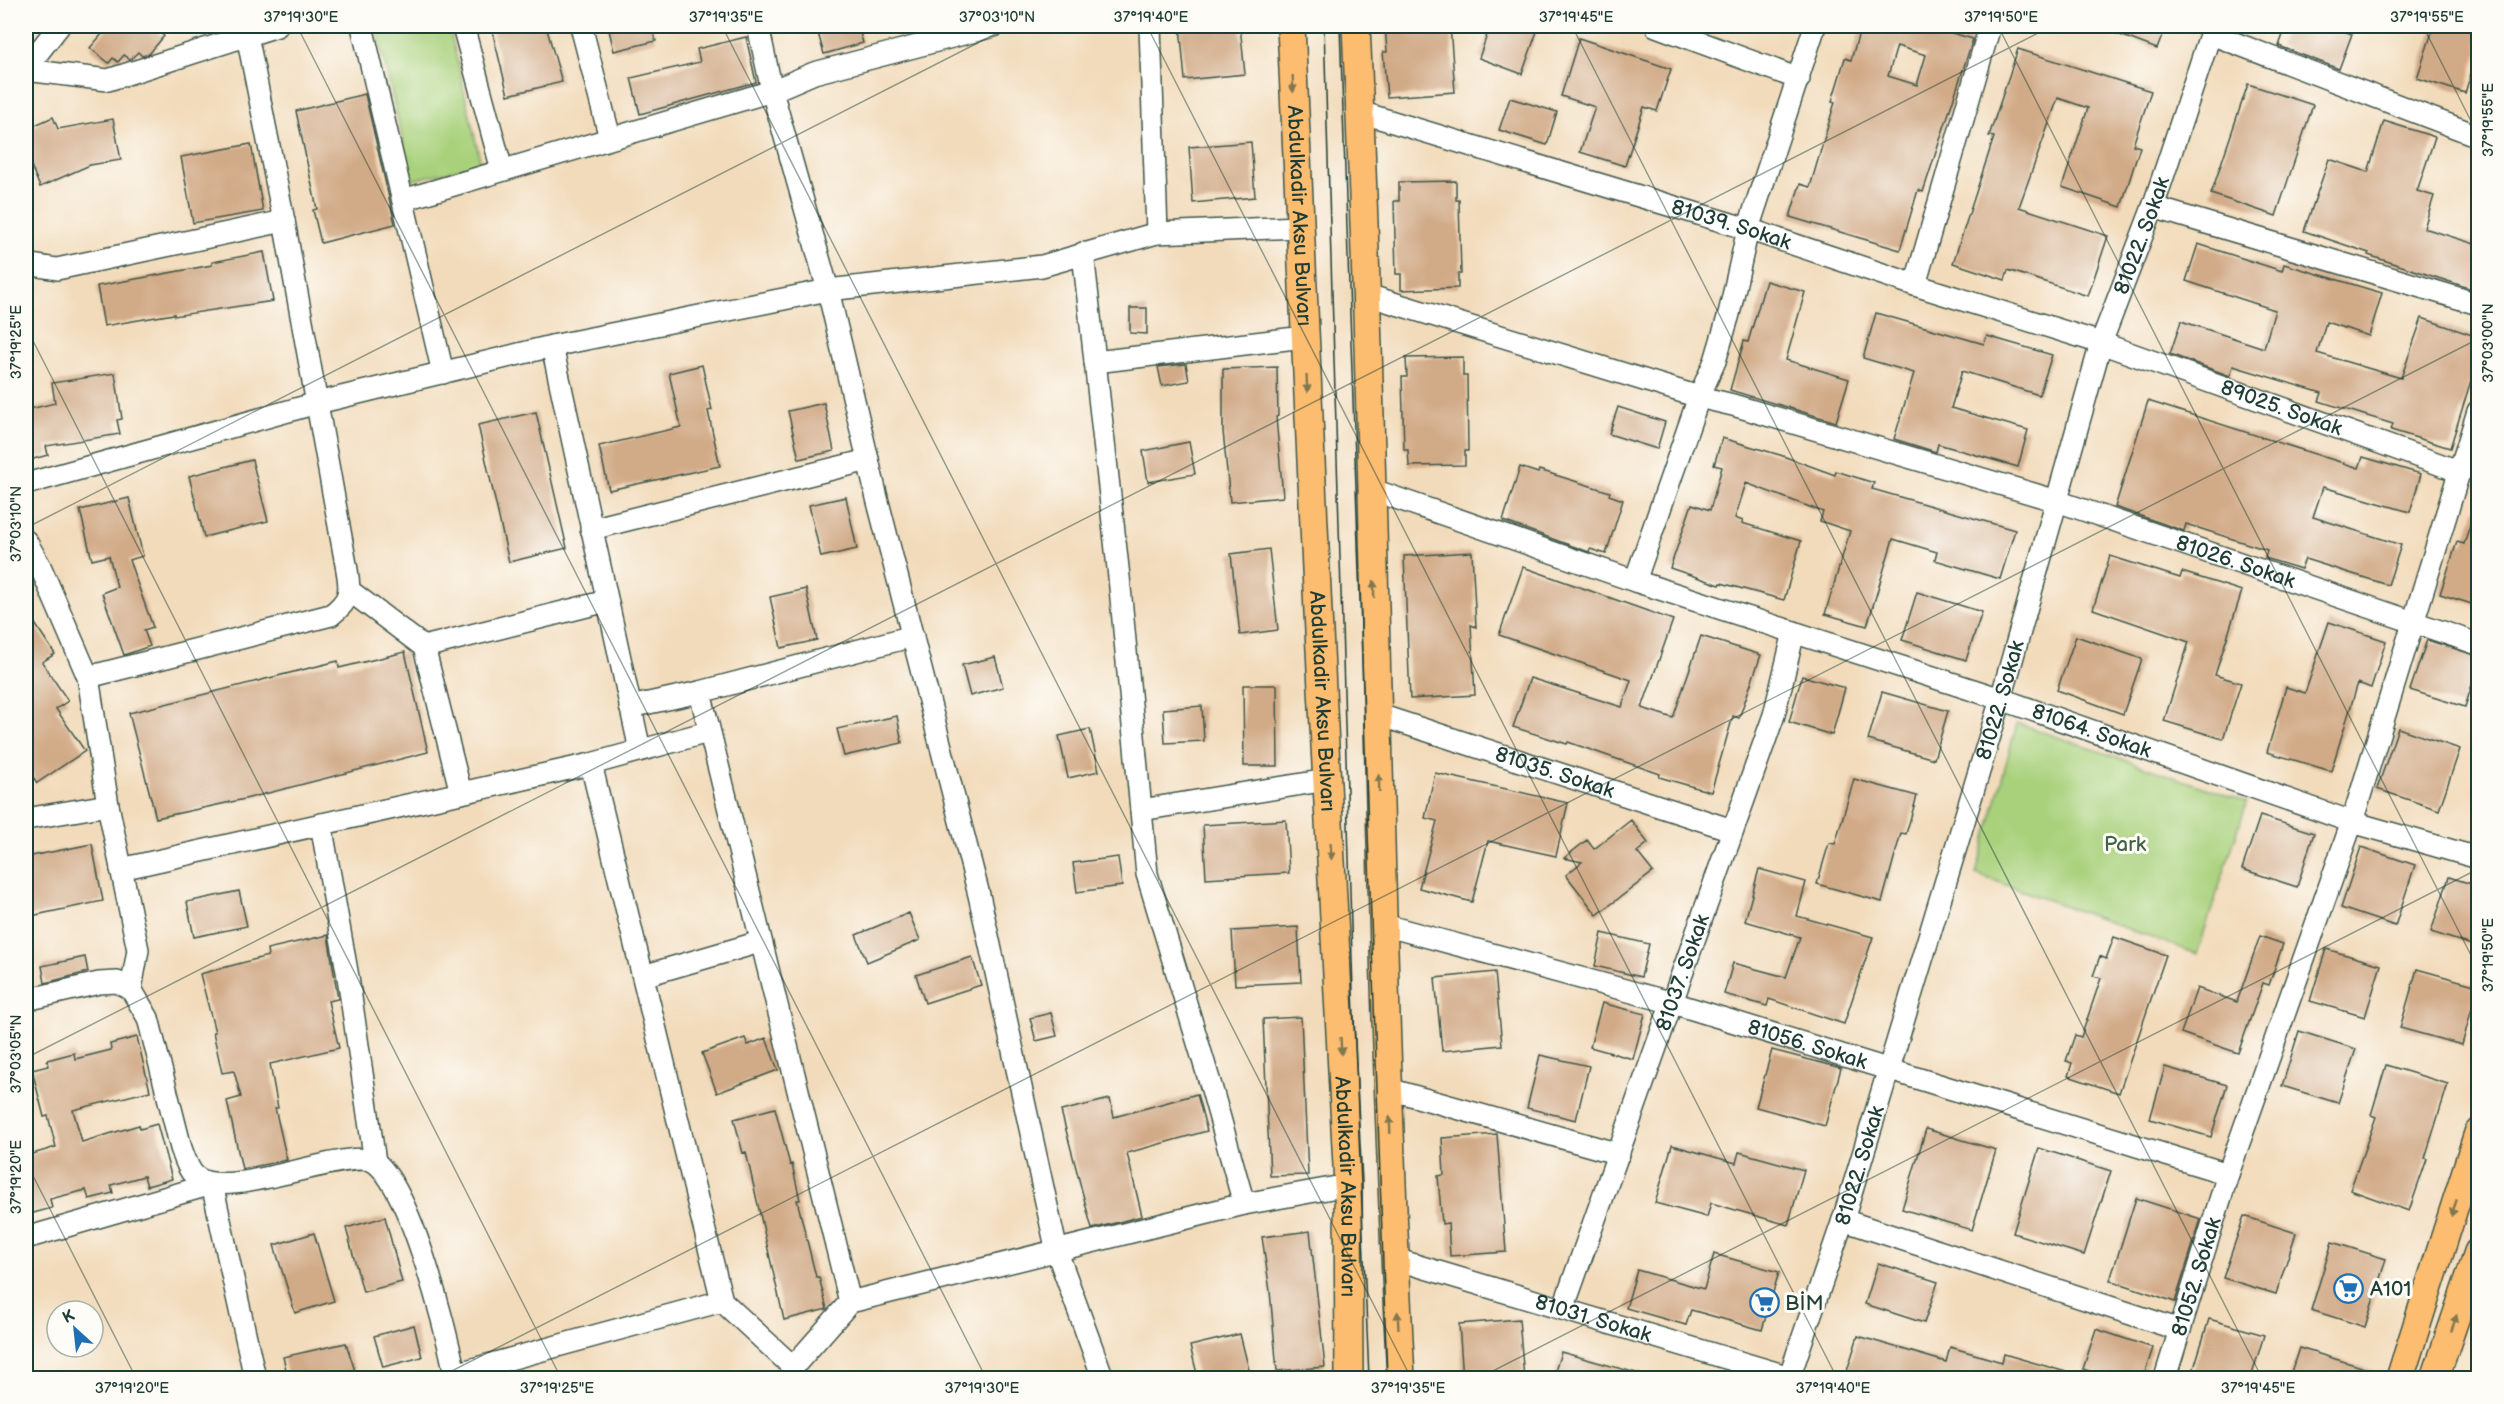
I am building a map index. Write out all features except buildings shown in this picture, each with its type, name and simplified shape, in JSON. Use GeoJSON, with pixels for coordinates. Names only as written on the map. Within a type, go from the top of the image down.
{"type":"FeatureCollection","features":[{"type":"Feature","properties":{"kind":"main road","name":"Abdulkadir Aksu Bulvarı"},"geometry":{"type":"LineString","coordinates":[[1291,26],[1304,337],[1348,1185],[1349,1378]]}},
{"type":"Feature","properties":{"kind":"main road"},"geometry":{"type":"LineString","coordinates":[[1356,26],[1373,490],[1376,714],[1401,1378]]}},
{"type":"Feature","properties":{"kind":"main road"},"geometry":{"type":"LineString","coordinates":[[2400,1378],[2478,1132]]}},
{"type":"Feature","properties":{"kind":"main road"},"geometry":{"type":"LineString","coordinates":[[2435,1378],[2478,1252]]}},
{"type":"Feature","properties":{"kind":"street"},"geometry":{"type":"LineString","coordinates":[[59,26],[26,69],[108,80],[277,26]]}},
{"type":"Feature","properties":{"kind":"street"},"geometry":{"type":"LineString","coordinates":[[362,26],[443,373]]}},
{"type":"Feature","properties":{"kind":"street"},"geometry":{"type":"LineString","coordinates":[[463,26],[502,171]]}},
{"type":"Feature","properties":{"kind":"street"},"geometry":{"type":"LineString","coordinates":[[581,26],[609,138]]}},
{"type":"Feature","properties":{"kind":"street"},"geometry":{"type":"LineString","coordinates":[[758,26],[772,91],[828,290],[868,460],[979,895],[1057,1252],[1103,1378]]}},
{"type":"Feature","properties":{"kind":"street"},"geometry":{"type":"LineString","coordinates":[[403,200],[772,91],[814,74],[994,26]]}},
{"type":"Feature","properties":{"kind":"street"},"geometry":{"type":"LineString","coordinates":[[1150,26],[1157,233]]}},
{"type":"Feature","properties":{"kind":"street"},"geometry":{"type":"LineString","coordinates":[[1656,26],[1799,79]]}},
{"type":"Feature","properties":{"kind":"street"},"geometry":{"type":"LineString","coordinates":[[1635,581],[1699,397],[1715,361],[1729,314],[1748,229],[1815,26]]}},
{"type":"Feature","properties":{"kind":"street"},"geometry":{"type":"LineString","coordinates":[[1915,285],[1990,26]]}},
{"type":"Feature","properties":{"kind":"street"},"geometry":{"type":"LineString","coordinates":[[2212,30],[2478,136]]}},
{"type":"Feature","properties":{"kind":"street","name":"81022. Sokak"},"geometry":{"type":"LineString","coordinates":[[1791,1378],[1844,1220],[2001,699],[2101,343],[2154,207],[2212,30]]}},
{"type":"Feature","properties":{"kind":"street"},"geometry":{"type":"LineString","coordinates":[[88,677],[331,615],[340,608],[350,591],[284,220],[248,35]]}},
{"type":"Feature","properties":{"kind":"street","name":"81039. Sokak"},"geometry":{"type":"LineString","coordinates":[[1360,112],[1748,229],[1915,285],[2101,343]]}},
{"type":"Feature","properties":{"kind":"street"},"geometry":{"type":"LineString","coordinates":[[2154,207],[2478,304]]}},
{"type":"Feature","properties":{"kind":"street"},"geometry":{"type":"LineString","coordinates":[[26,264],[57,269],[284,220]]}},
{"type":"Feature","properties":{"kind":"street"},"geometry":{"type":"LineString","coordinates":[[26,484],[317,403],[552,346],[828,290],[1042,266],[1157,233],[1299,227]]}},
{"type":"Feature","properties":{"kind":"street"},"geometry":{"type":"LineString","coordinates":[[1083,253],[1147,874],[1244,1204]]}},
{"type":"Feature","properties":{"kind":"street"},"geometry":{"type":"LineString","coordinates":[[1365,294],[1699,397],[1733,405],[2057,501]]}},
{"type":"Feature","properties":{"kind":"street"},"geometry":{"type":"LineString","coordinates":[[1095,362],[1304,337]]}},
{"type":"Feature","properties":{"kind":"street","name":"89025. Sokak"},"geometry":{"type":"LineString","coordinates":[[2101,343],[2461,472]]}},
{"type":"Feature","properties":{"kind":"street"},"geometry":{"type":"LineString","coordinates":[[552,346],[640,750]]}},
{"type":"Feature","properties":{"kind":"street","name":"81052. Sokak"},"geometry":{"type":"LineString","coordinates":[[2165,1378],[2228,1174],[2352,822],[2478,411]]}},
{"type":"Feature","properties":{"kind":"street"},"geometry":{"type":"LineString","coordinates":[[591,530],[868,460]]}},
{"type":"Feature","properties":{"kind":"street","name":"81064. Sokak"},"geometry":{"type":"LineString","coordinates":[[1373,490],[1635,581],[2001,699],[2352,822],[2478,858]]}},
{"type":"Feature","properties":{"kind":"street","name":"81026. Sokak"},"geometry":{"type":"LineString","coordinates":[[2057,501],[2478,644]]}},
{"type":"Feature","properties":{"kind":"street"},"geometry":{"type":"LineString","coordinates":[[26,541],[40,566],[88,677],[108,805],[138,950],[131,989]]}},
{"type":"Feature","properties":{"kind":"street"},"geometry":{"type":"LineString","coordinates":[[350,591],[424,647],[461,793]]}},
{"type":"Feature","properties":{"kind":"street"},"geometry":{"type":"LineString","coordinates":[[424,647],[607,601]]}},
{"type":"Feature","properties":{"kind":"street","name":"81037. Sokak"},"geometry":{"type":"LineString","coordinates":[[1563,1309],[1774,715],[1794,632]]}},
{"type":"Feature","properties":{"kind":"street"},"geometry":{"type":"LineString","coordinates":[[630,707],[700,692],[913,636]]}},
{"type":"Feature","properties":{"kind":"street"},"geometry":{"type":"LineString","coordinates":[[700,692],[850,1302]]}},
{"type":"Feature","properties":{"kind":"street","name":"81035. Sokak"},"geometry":{"type":"LineString","coordinates":[[1376,714],[1732,830]]}},
{"type":"Feature","properties":{"kind":"street"},"geometry":{"type":"LineString","coordinates":[[121,869],[591,764],[708,732]]}},
{"type":"Feature","properties":{"kind":"street"},"geometry":{"type":"LineString","coordinates":[[591,764],[722,1301],[791,1373],[850,1302],[1244,1204],[1348,1185]]}},
{"type":"Feature","properties":{"kind":"street"},"geometry":{"type":"LineString","coordinates":[[1141,810],[1327,780]]}},
{"type":"Feature","properties":{"kind":"street"},"geometry":{"type":"LineString","coordinates":[[26,819],[108,805]]}},
{"type":"Feature","properties":{"kind":"street"},"geometry":{"type":"LineString","coordinates":[[321,824],[348,976],[375,1162],[390,1178],[406,1207],[446,1334],[456,1376],[722,1301]]}},
{"type":"Feature","properties":{"kind":"street","name":"81056. Sokak"},"geometry":{"type":"LineString","coordinates":[[1384,925],[1673,1003],[2228,1174]]}},
{"type":"Feature","properties":{"kind":"street"},"geometry":{"type":"LineString","coordinates":[[643,976],[760,942]]}},
{"type":"Feature","properties":{"kind":"street"},"geometry":{"type":"LineString","coordinates":[[26,1000],[99,983],[117,982],[131,989],[148,1018],[181,1148],[187,1163],[195,1176],[212,1184]]}},
{"type":"Feature","properties":{"kind":"street"},"geometry":{"type":"LineString","coordinates":[[1389,1089],[1618,1154]]}},
{"type":"Feature","properties":{"kind":"street"},"geometry":{"type":"LineString","coordinates":[[26,1238],[212,1184],[270,1178],[358,1159],[375,1162]]}},
{"type":"Feature","properties":{"kind":"street"},"geometry":{"type":"LineString","coordinates":[[212,1184],[255,1378]]}},
{"type":"Feature","properties":{"kind":"street"},"geometry":{"type":"LineString","coordinates":[[1844,1220],[2180,1330]]}},
{"type":"Feature","properties":{"kind":"street","name":"81031. Sokak"},"geometry":{"type":"LineString","coordinates":[[1395,1259],[1791,1378]]}},
{"type":"Feature","properties":{"kind":"green space"},"geometry":{"type":"Polygon","coordinates":[[[376,26],[449,26],[481,164],[412,180],[376,26]]]}},
{"type":"Feature","properties":{"kind":"green space","name":"Park"},"geometry":{"type":"Polygon","coordinates":[[[2017,723],[2247,802],[2197,954],[1976,874],[2017,723]]]}},
{"type":"Feature","properties":{"kind":"tram line"},"geometry":{"type":"LineString","coordinates":[[1324,26],[1353,991],[1369,1378]]}},
{"type":"Feature","properties":{"kind":"tram line"},"geometry":{"type":"LineString","coordinates":[[1340,26],[1387,1378]]}},
{"type":"Feature","properties":{"kind":"place","name":"A101"},"geometry":{"type":"Point","coordinates":[2349,1289]}},
{"type":"Feature","properties":{"kind":"place","name":"BİM"},"geometry":{"type":"Point","coordinates":[1764,1303]}}]}
